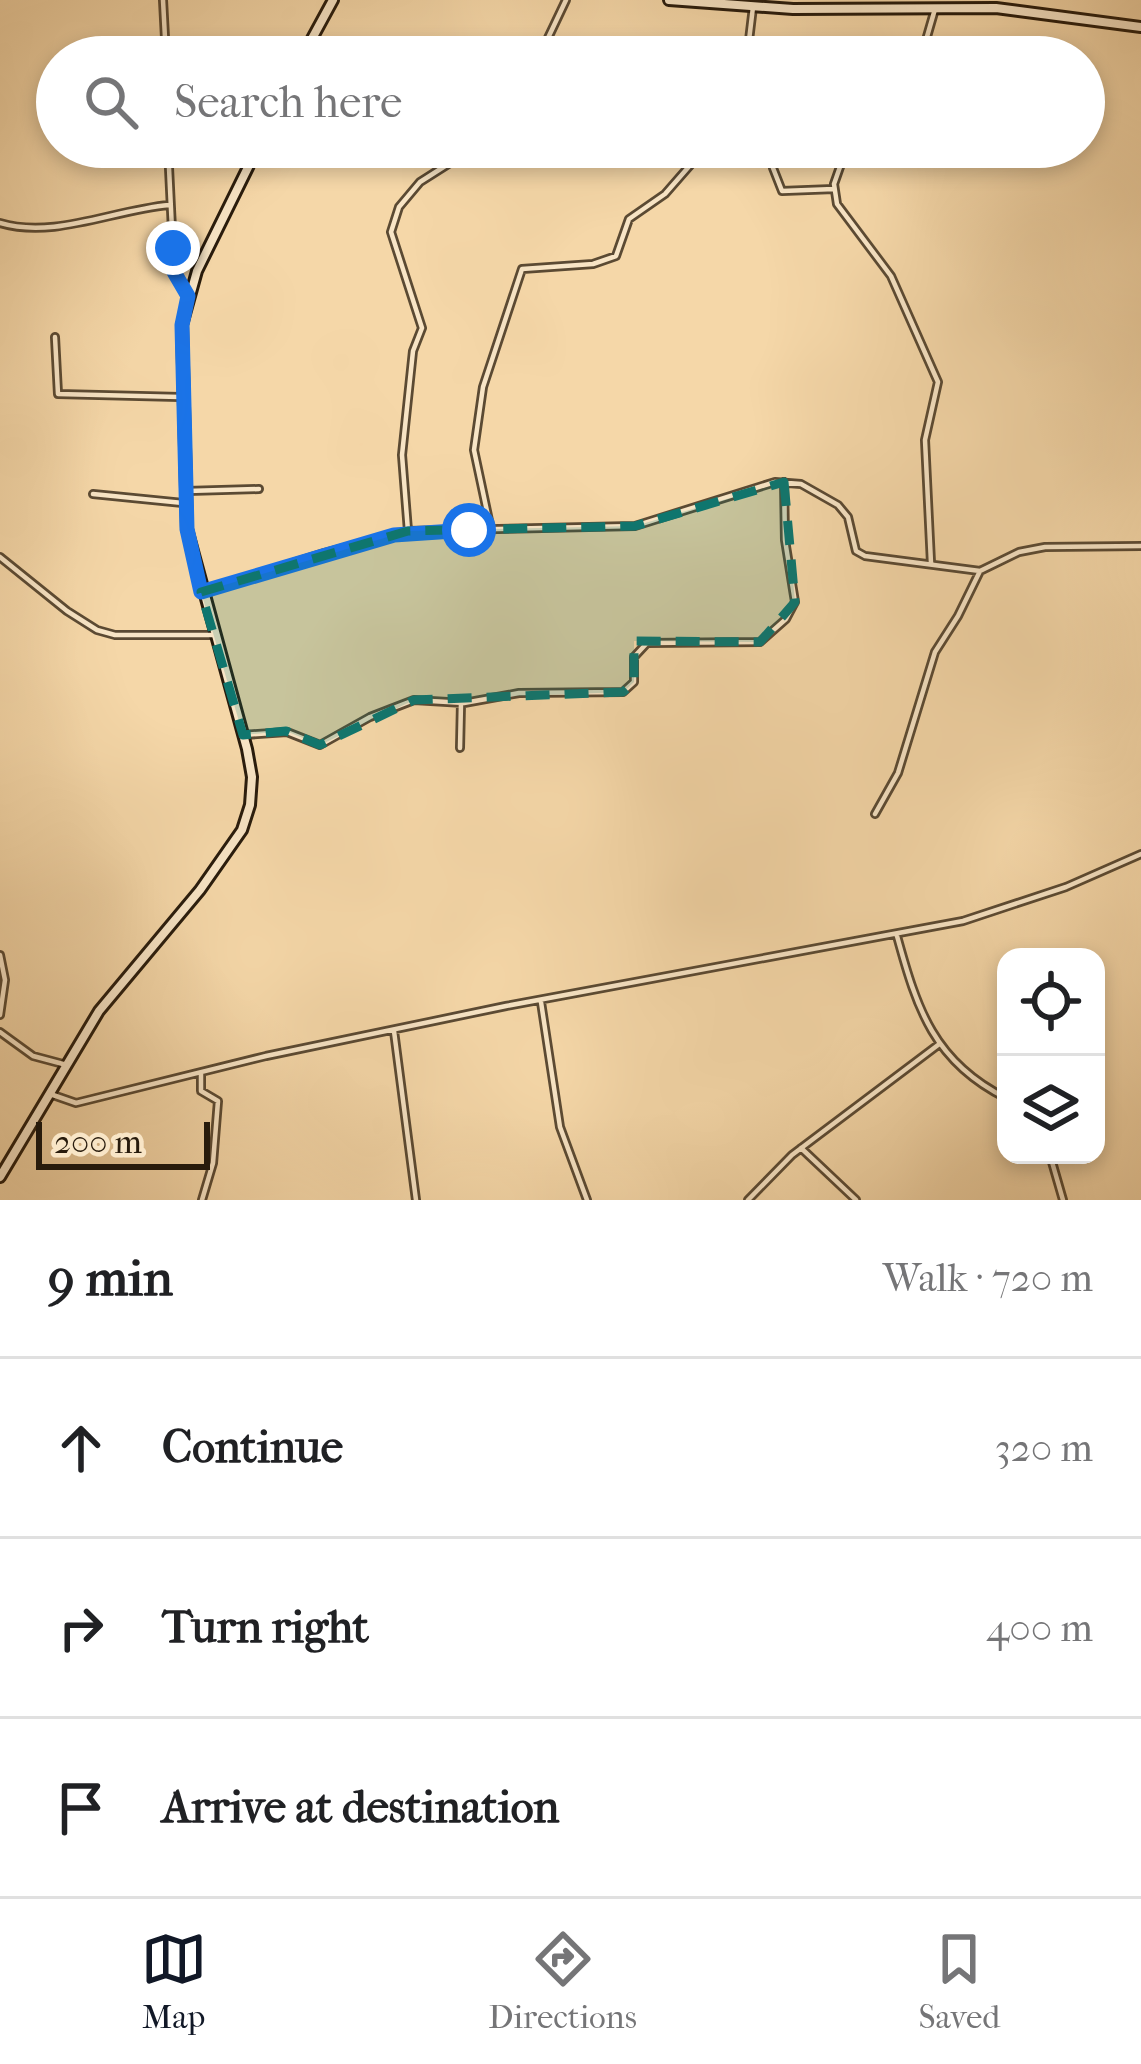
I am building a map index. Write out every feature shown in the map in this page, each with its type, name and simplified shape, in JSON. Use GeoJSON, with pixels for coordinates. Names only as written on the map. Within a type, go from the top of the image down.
{"type":"FeatureCollection","features":[{"type":"Feature","properties":{"kind":"main road"},"geometry":{"type":"LineString","coordinates":[[313,36],[333,0]]}},
{"type":"Feature","properties":{"kind":"main road"},"geometry":{"type":"LineString","coordinates":[[669,0],[934,9],[997,4],[1141,27]]}},
{"type":"Feature","properties":{"kind":"main road"},"geometry":{"type":"LineString","coordinates":[[0,1178],[5,1160],[53,1095],[113,991],[200,890],[242,830],[250,805],[252,776],[201,592],[185,503],[182,325],[188,296],[248,168]]}},
{"type":"Feature","properties":{"kind":"street"},"geometry":{"type":"LineString","coordinates":[[163,0],[165,36]]}},
{"type":"Feature","properties":{"kind":"street"},"geometry":{"type":"LineString","coordinates":[[549,36],[566,0]]}},
{"type":"Feature","properties":{"kind":"street"},"geometry":{"type":"LineString","coordinates":[[748,36],[750,5]]}},
{"type":"Feature","properties":{"kind":"street"},"geometry":{"type":"LineString","coordinates":[[927,36],[934,9]]}},
{"type":"Feature","properties":{"kind":"street"},"geometry":{"type":"LineString","coordinates":[[169,168],[174,272],[188,296]]}},
{"type":"Feature","properties":{"kind":"street"},"geometry":{"type":"LineString","coordinates":[[408,532],[402,455],[413,351],[422,328],[391,232],[399,207],[420,182],[442,168]]}},
{"type":"Feature","properties":{"kind":"street"},"geometry":{"type":"LineString","coordinates":[[491,530],[474,450],[489,367],[522,269],[592,264],[616,256],[629,219],[665,194],[688,168]]}},
{"type":"Feature","properties":{"kind":"street"},"geometry":{"type":"LineString","coordinates":[[773,168],[782,191],[834,190]]}},
{"type":"Feature","properties":{"kind":"street"},"geometry":{"type":"LineString","coordinates":[[841,168],[834,190],[837,204],[890,276],[938,382],[925,440],[931,566]]}},
{"type":"Feature","properties":{"kind":"street"},"geometry":{"type":"LineString","coordinates":[[0,223],[47,228],[101,214],[170,205]]}},
{"type":"Feature","properties":{"kind":"street"},"geometry":{"type":"LineString","coordinates":[[55,337],[58,394],[185,397]]}},
{"type":"Feature","properties":{"kind":"street"},"geometry":{"type":"LineString","coordinates":[[201,592],[408,532],[635,526],[749,487],[784,482],[801,484],[838,506],[848,518],[859,554],[980,572],[1019,552],[1045,547],[1141,546]]}},
{"type":"Feature","properties":{"kind":"street"},"geometry":{"type":"LineString","coordinates":[[243,735],[287,732],[325,744],[404,702],[461,703],[519,693],[622,692],[634,682],[634,656],[646,643],[747,645],[770,636],[795,602],[785,540],[784,482]]}},
{"type":"Feature","properties":{"kind":"street"},"geometry":{"type":"LineString","coordinates":[[185,490],[259,489]]}},
{"type":"Feature","properties":{"kind":"street"},"geometry":{"type":"LineString","coordinates":[[93,494],[185,503]]}},
{"type":"Feature","properties":{"kind":"street"},"geometry":{"type":"LineString","coordinates":[[0,557],[67,611],[109,634],[213,635]]}},
{"type":"Feature","properties":{"kind":"street"},"geometry":{"type":"LineString","coordinates":[[875,814],[898,772],[935,652],[980,572]]}},
{"type":"Feature","properties":{"kind":"street"},"geometry":{"type":"LineString","coordinates":[[460,748],[461,703]]}},
{"type":"Feature","properties":{"kind":"street"},"geometry":{"type":"LineString","coordinates":[[53,1095],[72,1103],[394,1031],[984,915],[1141,854]]}},
{"type":"Feature","properties":{"kind":"street"},"geometry":{"type":"LineString","coordinates":[[896,934],[914,997],[938,1045],[965,1073],[997,1093]]}},
{"type":"Feature","properties":{"kind":"street"},"geometry":{"type":"LineString","coordinates":[[0,956],[5,980],[0,1015]]}},
{"type":"Feature","properties":{"kind":"street"},"geometry":{"type":"LineString","coordinates":[[541,1001],[560,1126],[587,1200]]}},
{"type":"Feature","properties":{"kind":"street"},"geometry":{"type":"LineString","coordinates":[[394,1031],[416,1200]]}},
{"type":"Feature","properties":{"kind":"street"},"geometry":{"type":"LineString","coordinates":[[0,1032],[33,1056],[69,1066]]}},
{"type":"Feature","properties":{"kind":"street"},"geometry":{"type":"LineString","coordinates":[[748,1200],[801,1148],[938,1045]]}},
{"type":"Feature","properties":{"kind":"street"},"geometry":{"type":"LineString","coordinates":[[201,1074],[201,1091],[218,1101],[213,1163],[202,1200]]}},
{"type":"Feature","properties":{"kind":"street"},"geometry":{"type":"LineString","coordinates":[[801,1148],[856,1200]]}},
{"type":"Feature","properties":{"kind":"street"},"geometry":{"type":"LineString","coordinates":[[1053,1164],[1063,1200]]}},
{"type":"Feature","properties":{"kind":"highlighted area"},"geometry":{"type":"Polygon","coordinates":[[[784,482],[795,602],[760,642],[634,641],[634,682],[623,692],[414,700],[320,745],[286,731],[243,735],[201,592],[408,531],[635,526],[784,482]]]}},
{"type":"Feature","properties":{"kind":"route"},"geometry":{"type":"LineString","coordinates":[[173,248],[174,272],[188,296],[182,325],[185,503],[201,592],[394,535],[469,530]]}}]}
